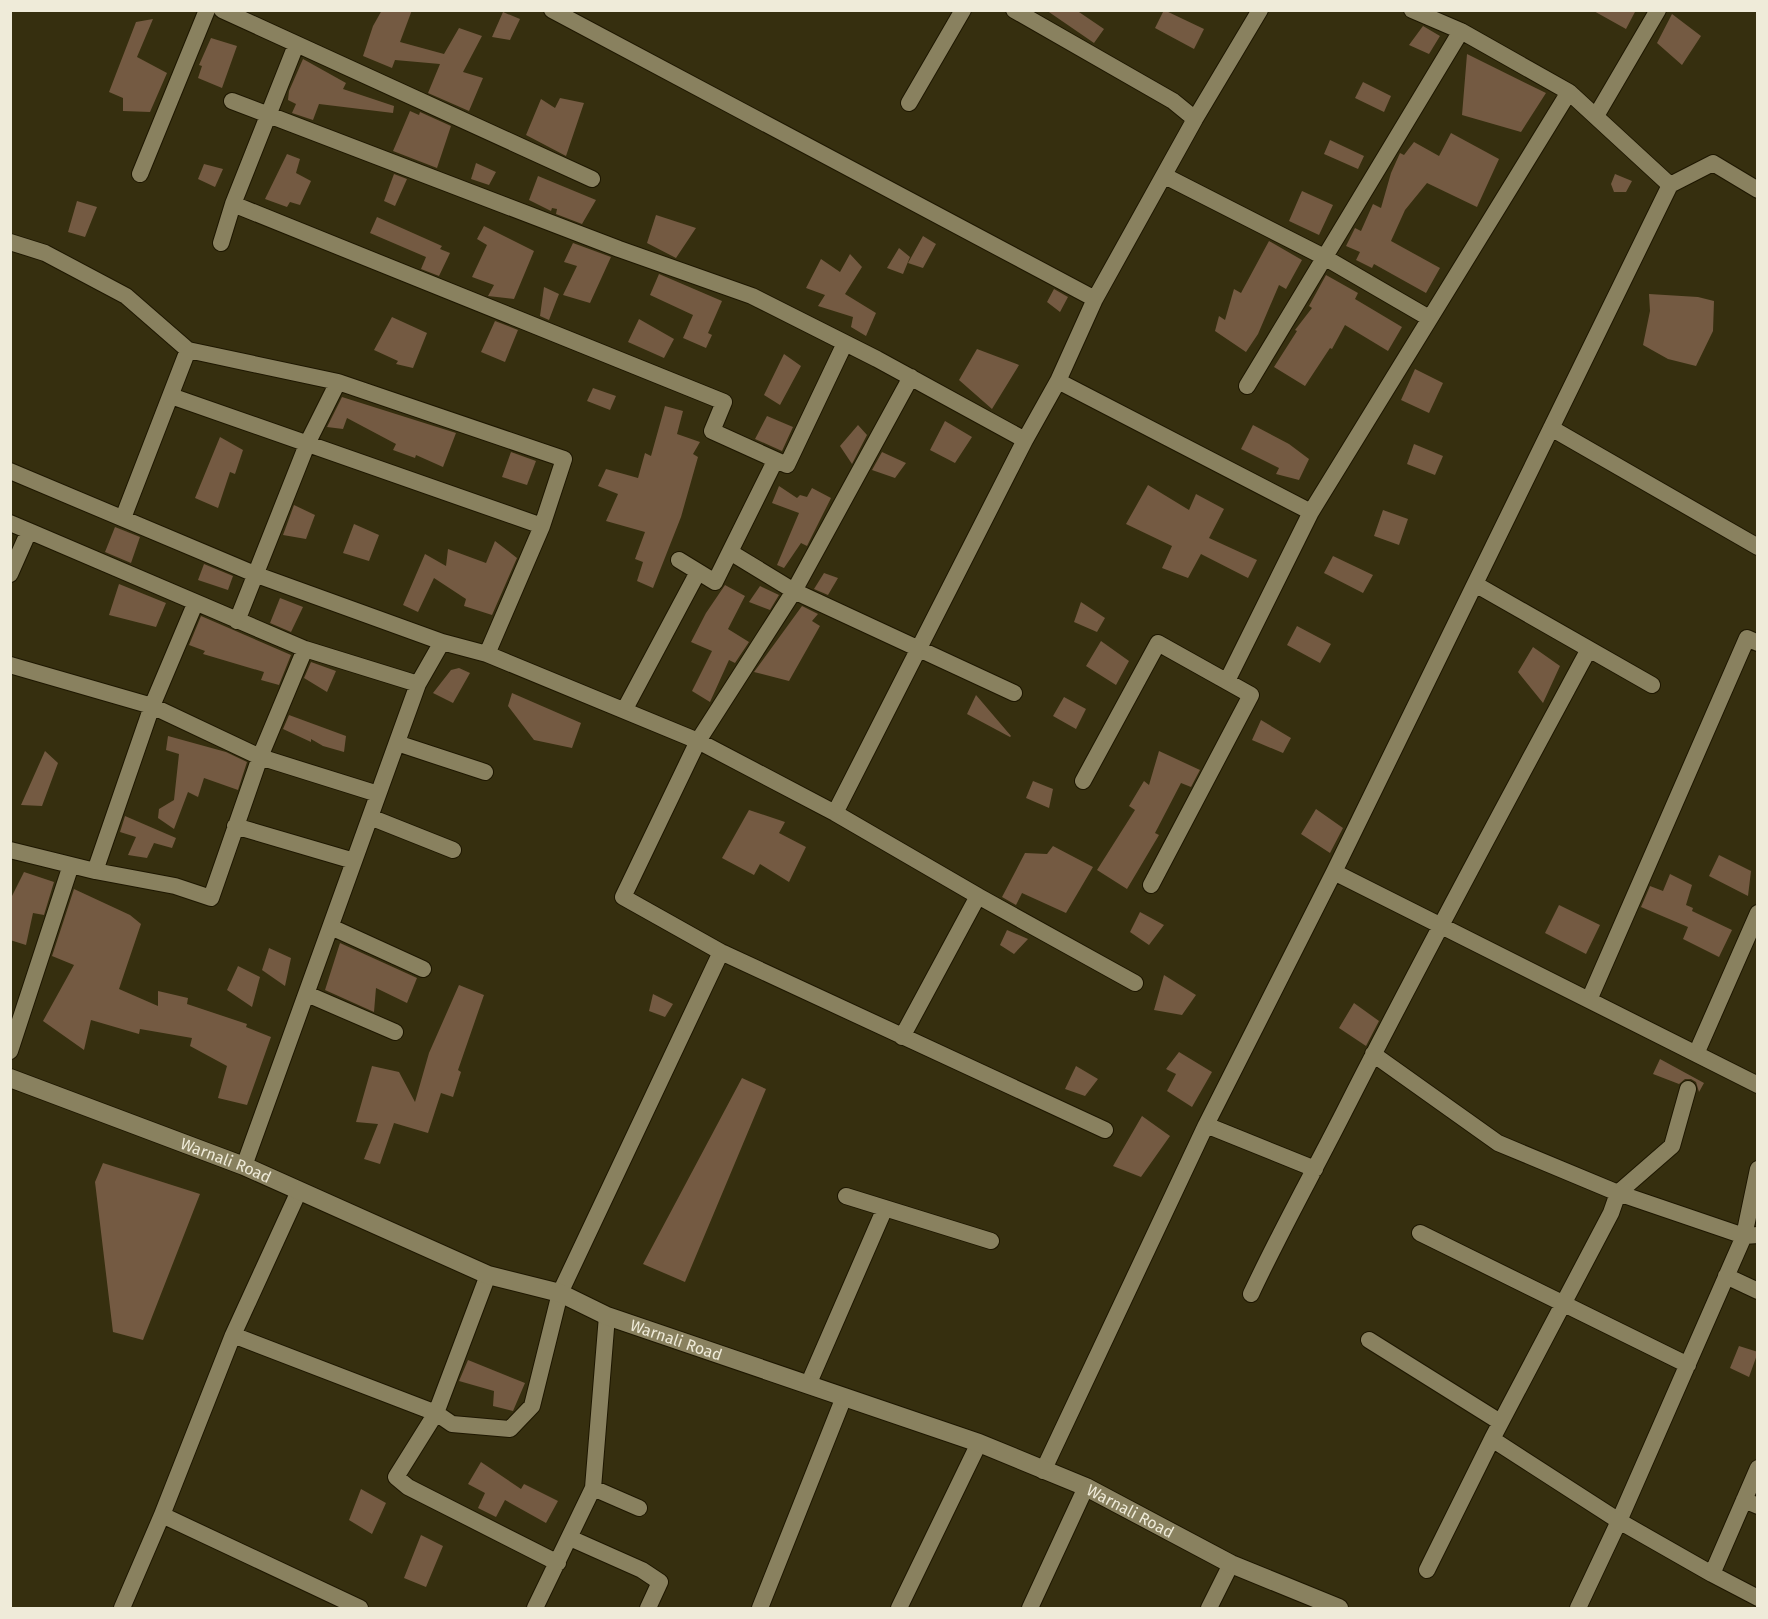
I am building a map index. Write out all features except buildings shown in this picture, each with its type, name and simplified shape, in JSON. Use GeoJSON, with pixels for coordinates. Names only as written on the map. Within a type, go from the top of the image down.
{"type":"FeatureCollection","features":[{"type":"Feature","properties":{"kind":"main road","name":"Warnali Road"},"geometry":{"type":"LineString","coordinates":[[10,1078],[244,1166],[488,1275],[560,1293],[607,1316],[979,1443],[1086,1487],[1231,1564],[1339,1608]]}},
{"type":"Feature","properties":{"kind":"street"},"geometry":{"type":"LineString","coordinates":[[140,174],[207,10]]}},
{"type":"Feature","properties":{"kind":"street"},"geometry":{"type":"LineString","coordinates":[[222,10],[592,179]]}},
{"type":"Feature","properties":{"kind":"street"},"geometry":{"type":"LineString","coordinates":[[552,10],[1095,299]]}},
{"type":"Feature","properties":{"kind":"street"},"geometry":{"type":"LineString","coordinates":[[909,103],[963,10]]}},
{"type":"Feature","properties":{"kind":"street"},"geometry":{"type":"LineString","coordinates":[[1014,10],[1173,101],[1195,119]]}},
{"type":"Feature","properties":{"kind":"street"},"geometry":{"type":"LineString","coordinates":[[835,813],[1025,440],[1058,381],[1095,299],[1195,119],[1260,10]]}},
{"type":"Feature","properties":{"kind":"street"},"geometry":{"type":"LineString","coordinates":[[1412,10],[1461,31],[1569,92],[1670,185]]}},
{"type":"Feature","properties":{"kind":"street"},"geometry":{"type":"LineString","coordinates":[[1596,116],[1658,10]]}},
{"type":"Feature","properties":{"kind":"street"},"geometry":{"type":"LineString","coordinates":[[1247,386],[1461,31]]}},
{"type":"Feature","properties":{"kind":"street"},"geometry":{"type":"LineString","coordinates":[[221,243],[233,204],[297,45]]}},
{"type":"Feature","properties":{"kind":"street"},"geometry":{"type":"LineString","coordinates":[[1227,681],[1311,512],[1569,92]]}},
{"type":"Feature","properties":{"kind":"street"},"geometry":{"type":"LineString","coordinates":[[232,101],[620,249],[752,296],[910,377],[1025,440]]}},
{"type":"Feature","properties":{"kind":"street"},"geometry":{"type":"LineString","coordinates":[[1043,1471],[1206,1125],[1334,872],[1670,185],[1713,163],[1758,190]]}},
{"type":"Feature","properties":{"kind":"street"},"geometry":{"type":"LineString","coordinates":[[1165,176],[1324,257],[1430,318]]}},
{"type":"Feature","properties":{"kind":"street"},"geometry":{"type":"LineString","coordinates":[[233,204],[724,402],[712,431],[787,465],[845,343]]}},
{"type":"Feature","properties":{"kind":"street"},"geometry":{"type":"LineString","coordinates":[[10,242],[45,253],[126,296],[188,351],[338,382],[564,459],[542,526],[487,654]]}},
{"type":"Feature","properties":{"kind":"street"},"geometry":{"type":"LineString","coordinates":[[123,518],[188,351]]}},
{"type":"Feature","properties":{"kind":"street"},"geometry":{"type":"LineString","coordinates":[[910,377],[794,591],[698,741],[623,897],[722,952],[1105,1130]]}},
{"type":"Feature","properties":{"kind":"street"},"geometry":{"type":"LineString","coordinates":[[1058,381],[1311,512]]}},
{"type":"Feature","properties":{"kind":"street"},"geometry":{"type":"LineString","coordinates":[[237,621],[308,442],[338,382]]}},
{"type":"Feature","properties":{"kind":"street"},"geometry":{"type":"LineString","coordinates":[[171,396],[308,442],[542,526]]}},
{"type":"Feature","properties":{"kind":"street"},"geometry":{"type":"LineString","coordinates":[[1551,428],[1758,547]]}},
{"type":"Feature","properties":{"kind":"street"},"geometry":{"type":"LineString","coordinates":[[679,560],[715,582],[775,460]]}},
{"type":"Feature","properties":{"kind":"street"},"geometry":{"type":"LineString","coordinates":[[10,471],[257,575],[442,642],[487,654],[698,741],[835,813],[1135,983]]}},
{"type":"Feature","properties":{"kind":"street"},"geometry":{"type":"LineString","coordinates":[[10,523],[195,604],[305,649],[418,684]]}},
{"type":"Feature","properties":{"kind":"street"},"geometry":{"type":"LineString","coordinates":[[10,574],[29,531]]}},
{"type":"Feature","properties":{"kind":"street"},"geometry":{"type":"LineString","coordinates":[[730,552],[794,591],[1014,693]]}},
{"type":"Feature","properties":{"kind":"street"},"geometry":{"type":"LineString","coordinates":[[627,705],[698,572]]}},
{"type":"Feature","properties":{"kind":"street"},"geometry":{"type":"LineString","coordinates":[[1475,584],[1652,685]]}},
{"type":"Feature","properties":{"kind":"street"},"geometry":{"type":"LineString","coordinates":[[95,871],[152,706],[195,604]]}},
{"type":"Feature","properties":{"kind":"street"},"geometry":{"type":"LineString","coordinates":[[1589,1000],[1747,638],[1758,643]]}},
{"type":"Feature","properties":{"kind":"street"},"geometry":{"type":"LineString","coordinates":[[244,1166],[418,684],[442,642]]}},
{"type":"Feature","properties":{"kind":"street"},"geometry":{"type":"LineString","coordinates":[[1083,781],[1158,643],[1251,695],[1151,885]]}},
{"type":"Feature","properties":{"kind":"street"},"geometry":{"type":"LineString","coordinates":[[10,850],[95,871],[176,886],[212,898],[260,757],[305,649]]}},
{"type":"Feature","properties":{"kind":"street"},"geometry":{"type":"LineString","coordinates":[[1251,1294],[1282,1228],[1315,1169],[1439,925],[1589,649]]}},
{"type":"Feature","properties":{"kind":"street"},"geometry":{"type":"LineString","coordinates":[[10,665],[152,706],[260,757],[378,794]]}},
{"type":"Feature","properties":{"kind":"street"},"geometry":{"type":"LineString","coordinates":[[397,743],[485,772]]}},
{"type":"Feature","properties":{"kind":"street"},"geometry":{"type":"LineString","coordinates":[[370,817],[453,850]]}},
{"type":"Feature","properties":{"kind":"street"},"geometry":{"type":"LineString","coordinates":[[235,826],[354,861]]}},
{"type":"Feature","properties":{"kind":"street"},"geometry":{"type":"LineString","coordinates":[[10,1051],[71,865]]}},
{"type":"Feature","properties":{"kind":"street"},"geometry":{"type":"LineString","coordinates":[[1334,872],[1758,1084]]}},
{"type":"Feature","properties":{"kind":"street"},"geometry":{"type":"LineString","coordinates":[[902,1037],[978,896]]}},
{"type":"Feature","properties":{"kind":"street"},"geometry":{"type":"LineString","coordinates":[[1696,1054],[1758,913]]}},
{"type":"Feature","properties":{"kind":"street"},"geometry":{"type":"LineString","coordinates":[[331,927],[423,969]]}},
{"type":"Feature","properties":{"kind":"street"},"geometry":{"type":"LineString","coordinates":[[233,1335],[436,1413],[452,1424],[510,1429],[532,1406],[560,1293],[722,952]]}},
{"type":"Feature","properties":{"kind":"street"},"geometry":{"type":"LineString","coordinates":[[307,994],[395,1032]]}},
{"type":"Feature","properties":{"kind":"street"},"geometry":{"type":"LineString","coordinates":[[1373,1054],[1498,1143],[1618,1194],[1751,1235]]}},
{"type":"Feature","properties":{"kind":"street"},"geometry":{"type":"LineString","coordinates":[[1427,1570],[1500,1422],[1611,1213],[1618,1194],[1672,1146],[1688,1089]]}},
{"type":"Feature","properties":{"kind":"street"},"geometry":{"type":"LineString","coordinates":[[1206,1125],[1315,1169]]}},
{"type":"Feature","properties":{"kind":"street"},"geometry":{"type":"LineString","coordinates":[[1578,1608],[1619,1521],[1726,1276],[1751,1235],[1758,1169]]}},
{"type":"Feature","properties":{"kind":"street"},"geometry":{"type":"LineString","coordinates":[[122,1608],[162,1515],[233,1335],[299,1191]]}},
{"type":"Feature","properties":{"kind":"street"},"geometry":{"type":"LineString","coordinates":[[846,1196],[991,1241]]}},
{"type":"Feature","properties":{"kind":"street"},"geometry":{"type":"LineString","coordinates":[[808,1385],[885,1208]]}},
{"type":"Feature","properties":{"kind":"street"},"geometry":{"type":"LineString","coordinates":[[1420,1233],[1688,1365]]}},
{"type":"Feature","properties":{"kind":"street"},"geometry":{"type":"LineString","coordinates":[[488,1275],[436,1413],[396,1477],[408,1487],[558,1563]]}},
{"type":"Feature","properties":{"kind":"street"},"geometry":{"type":"LineString","coordinates":[[1726,1276],[1758,1292]]}},
{"type":"Feature","properties":{"kind":"street"},"geometry":{"type":"LineString","coordinates":[[535,1608],[593,1488],[607,1316]]}},
{"type":"Feature","properties":{"kind":"street"},"geometry":{"type":"LineString","coordinates":[[1369,1340],[1500,1422]]}},
{"type":"Feature","properties":{"kind":"street"},"geometry":{"type":"LineString","coordinates":[[760,1608],[844,1397]]}},
{"type":"Feature","properties":{"kind":"street"},"geometry":{"type":"LineString","coordinates":[[1492,1439],[1619,1521],[1758,1598]]}},
{"type":"Feature","properties":{"kind":"street"},"geometry":{"type":"LineString","coordinates":[[899,1608],[979,1443]]}},
{"type":"Feature","properties":{"kind":"street"},"geometry":{"type":"LineString","coordinates":[[1712,1574],[1751,1503],[1758,1468]]}},
{"type":"Feature","properties":{"kind":"street"},"geometry":{"type":"LineString","coordinates":[[1030,1608],[1086,1487]]}},
{"type":"Feature","properties":{"kind":"street"},"geometry":{"type":"LineString","coordinates":[[593,1488],[639,1508]]}},
{"type":"Feature","properties":{"kind":"street"},"geometry":{"type":"LineString","coordinates":[[162,1515],[360,1608]]}},
{"type":"Feature","properties":{"kind":"street"},"geometry":{"type":"LineString","coordinates":[[570,1538],[642,1570],[660,1582],[648,1608]]}},
{"type":"Feature","properties":{"kind":"street"},"geometry":{"type":"LineString","coordinates":[[1209,1608],[1231,1564]]}}]}
